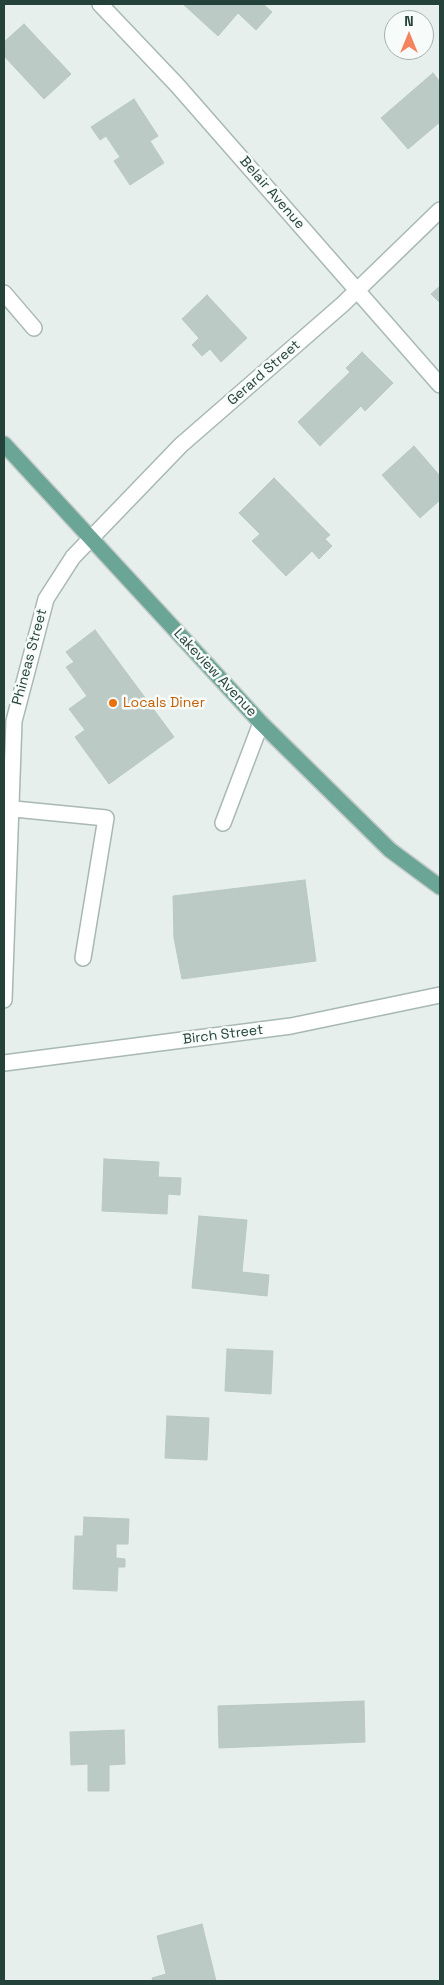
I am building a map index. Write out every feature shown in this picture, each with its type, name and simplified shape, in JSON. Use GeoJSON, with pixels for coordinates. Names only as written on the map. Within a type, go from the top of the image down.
{"type":"FeatureCollection","features":[{"type":"Feature","properties":{"kind":"main road","name":"Lakeview Avenue"},"geometry":{"type":"LineString","coordinates":[[4,444],[261,723],[390,850],[440,887]]}},
{"type":"Feature","properties":{"kind":"street","name":"Belair Avenue"},"geometry":{"type":"LineString","coordinates":[[100,4],[177,85],[440,386]]}},
{"type":"Feature","properties":{"kind":"street","name":"Gerard Street"},"geometry":{"type":"LineString","coordinates":[[90,538],[181,445],[358,290],[440,210]]}},
{"type":"Feature","properties":{"kind":"street"},"geometry":{"type":"LineString","coordinates":[[4,293],[34,328]]}},
{"type":"Feature","properties":{"kind":"street","name":"Phineas Street"},"geometry":{"type":"LineString","coordinates":[[4,1000],[7,808],[14,721],[46,600],[73,557],[90,538]]}},
{"type":"Feature","properties":{"kind":"street"},"geometry":{"type":"LineString","coordinates":[[223,823],[261,723]]}},
{"type":"Feature","properties":{"kind":"street"},"geometry":{"type":"LineString","coordinates":[[7,808],[106,818],[83,958]]}},
{"type":"Feature","properties":{"kind":"street","name":"Birch Street"},"geometry":{"type":"LineString","coordinates":[[4,1063],[292,1026],[440,995]]}},
{"type":"Feature","properties":{"kind":"building"},"geometry":{"type":"Polygon","coordinates":[[[183,4],[263,4],[272,12],[256,30],[238,13],[218,36],[183,4]]]}},
{"type":"Feature","properties":{"kind":"building"},"geometry":{"type":"Polygon","coordinates":[[[24,24],[71,74],[44,99],[4,56],[4,42],[24,24]]]}},
{"type":"Feature","properties":{"kind":"building"},"geometry":{"type":"Polygon","coordinates":[[[433,73],[440,82],[440,122],[408,149],[381,118],[433,73]]]}},
{"type":"Feature","properties":{"kind":"building"},"geometry":{"type":"Polygon","coordinates":[[[134,99],[158,136],[150,141],[164,163],[130,185],[114,161],[120,157],[106,136],[100,140],[91,127],[134,99]]]}},
{"type":"Feature","properties":{"kind":"building"},"geometry":{"type":"Polygon","coordinates":[[[440,286],[440,303],[431,294],[440,286]]]}},
{"type":"Feature","properties":{"kind":"building"},"geometry":{"type":"Polygon","coordinates":[[[207,295],[247,338],[221,362],[210,349],[202,356],[192,345],[199,338],[182,319],[207,295]]]}},
{"type":"Feature","properties":{"kind":"building"},"geometry":{"type":"Polygon","coordinates":[[[362,352],[393,383],[365,411],[361,406],[320,446],[298,422],[350,372],[346,368],[362,352]]]}},
{"type":"Feature","properties":{"kind":"building"},"geometry":{"type":"Polygon","coordinates":[[[414,446],[440,476],[440,500],[420,518],[382,475],[414,446]]]}},
{"type":"Feature","properties":{"kind":"building"},"geometry":{"type":"Polygon","coordinates":[[[274,478],[330,535],[325,539],[332,546],[319,559],[312,551],[286,576],[252,541],[260,534],[239,513],[274,478]]]}},
{"type":"Feature","properties":{"kind":"building","name":"Locals Diner"},"geometry":{"type":"Polygon","coordinates":[[[95,630],[174,737],[109,784],[75,737],[85,730],[69,709],[87,696],[66,667],[74,662],[66,652],[95,630]]]}},
{"type":"Feature","properties":{"kind":"building"},"geometry":{"type":"Polygon","coordinates":[[[305,880],[316,961],[182,979],[174,938],[173,896],[305,880]]]}},
{"type":"Feature","properties":{"kind":"building"},"geometry":{"type":"Polygon","coordinates":[[[104,1159],[159,1162],[158,1177],[181,1178],[180,1195],[168,1194],[167,1214],[102,1211],[104,1159]]]}},
{"type":"Feature","properties":{"kind":"building"},"geometry":{"type":"Polygon","coordinates":[[[199,1216],[247,1220],[242,1272],[269,1275],[267,1296],[192,1288],[199,1216]]]}},
{"type":"Feature","properties":{"kind":"building"},"geometry":{"type":"Polygon","coordinates":[[[227,1349],[273,1351],[271,1394],[225,1391],[227,1349]]]}},
{"type":"Feature","properties":{"kind":"building"},"geometry":{"type":"Polygon","coordinates":[[[167,1416],[209,1418],[207,1460],[165,1458],[167,1416]]]}},
{"type":"Feature","properties":{"kind":"building"},"geometry":{"type":"Polygon","coordinates":[[[84,1517],[129,1519],[128,1544],[116,1544],[116,1558],[125,1559],[125,1567],[118,1567],[117,1591],[73,1589],[75,1536],[83,1536],[84,1517]]]}},
{"type":"Feature","properties":{"kind":"building"},"geometry":{"type":"Polygon","coordinates":[[[364,1701],[365,1742],[219,1748],[218,1706],[364,1701]]]}},
{"type":"Feature","properties":{"kind":"building"},"geometry":{"type":"Polygon","coordinates":[[[124,1730],[125,1764],[109,1765],[109,1791],[88,1791],[88,1764],[71,1765],[70,1732],[124,1730]]]}},
{"type":"Feature","properties":{"kind":"building"},"geometry":{"type":"Polygon","coordinates":[[[202,1924],[216,1981],[153,1981],[152,1978],[166,1974],[157,1936],[202,1924]]]}},
{"type":"Feature","properties":{"kind":"place","name":"Locals Diner"},"geometry":{"type":"Point","coordinates":[113,703]}}]}
